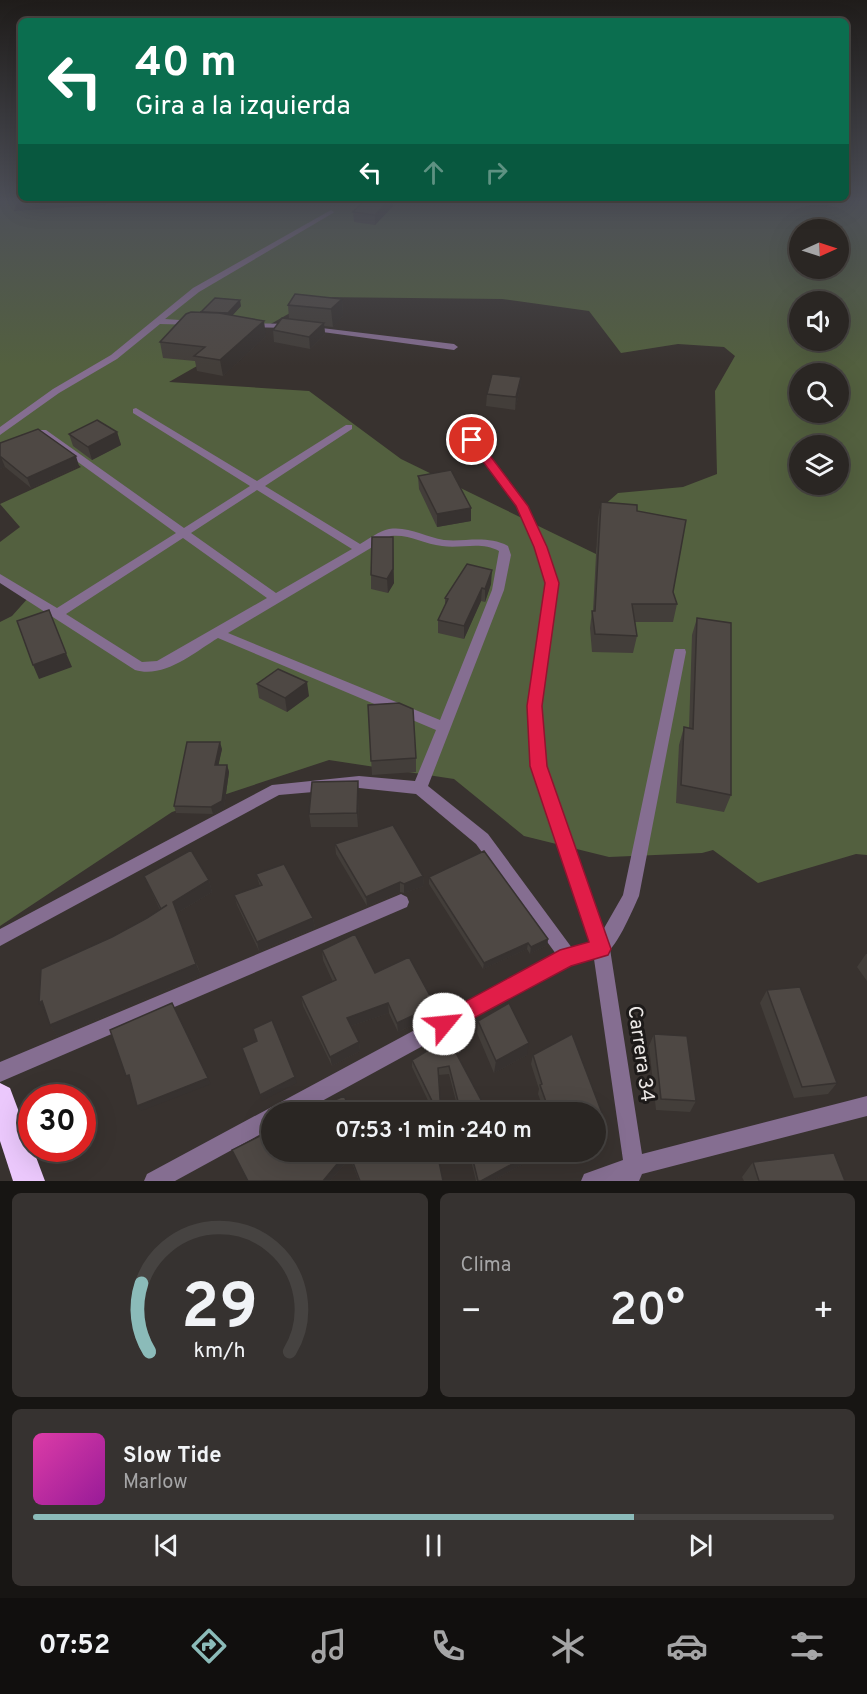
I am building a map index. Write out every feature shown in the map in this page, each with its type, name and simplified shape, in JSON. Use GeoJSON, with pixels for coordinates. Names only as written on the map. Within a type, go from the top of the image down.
{"type":"FeatureCollection","features":[{"type":"Feature","properties":{"kind":"highway"},"geometry":{"type":"LineString","coordinates":[[0,1098],[29,1181]]}},
{"type":"Feature","properties":{"kind":"street"},"geometry":{"type":"LineString","coordinates":[[0,432],[57,391],[114,357],[196,290],[253,256]]}},
{"type":"Feature","properties":{"kind":"street"},"geometry":{"type":"LineString","coordinates":[[157,321],[202,323]]}},
{"type":"Feature","properties":{"kind":"street"},"geometry":{"type":"LineString","coordinates":[[236,324],[293,326],[454,347]]}},
{"type":"Feature","properties":{"kind":"street"},"geometry":{"type":"LineString","coordinates":[[136,411],[360,549]]}},
{"type":"Feature","properties":{"kind":"street","name":"Carrera 34"},"geometry":{"type":"LineString","coordinates":[[460,423],[522,506],[541,547],[552,583],[534,706],[538,766],[601,949],[631,1174]]}},
{"type":"Feature","properties":{"kind":"street"},"geometry":{"type":"LineString","coordinates":[[58,613],[349,427]]}},
{"type":"Feature","properties":{"kind":"street"},"geometry":{"type":"LineString","coordinates":[[0,449],[43,432],[276,599]]}},
{"type":"Feature","properties":{"kind":"street"},"geometry":{"type":"LineString","coordinates":[[0,578],[58,613],[140,668],[159,666],[168,662],[388,533],[400,531],[443,543],[496,543],[504,549],[505,555],[498,590],[420,788]]}},
{"type":"Feature","properties":{"kind":"street"},"geometry":{"type":"LineString","coordinates":[[217,633],[443,727]]}},
{"type":"Feature","properties":{"kind":"street"},"geometry":{"type":"LineString","coordinates":[[300,1102],[567,957],[601,949],[631,896],[680,652]]}},
{"type":"Feature","properties":{"kind":"street"},"geometry":{"type":"LineString","coordinates":[[0,938],[277,789],[359,782],[420,788],[482,839],[567,957]]}},
{"type":"Feature","properties":{"kind":"street"},"geometry":{"type":"LineString","coordinates":[[0,1072],[401,902]]}},
{"type":"Feature","properties":{"kind":"street"},"geometry":{"type":"LineString","coordinates":[[591,1181],[631,1174],[867,1106]]}},
{"type":"Feature","properties":{"kind":"street"},"geometry":{"type":"LineString","coordinates":[[154,1181],[261,1123]]}},
{"type":"Feature","properties":{"kind":"green space"},"geometry":{"type":"Polygon","coordinates":[[[0,256],[789,256],[789,279],[849,279],[849,256],[867,256],[867,855],[856,854],[758,883],[713,850],[702,853],[609,857],[524,836],[454,779],[329,760],[172,812],[0,926],[0,622],[12,616],[29,597],[0,578],[0,542],[20,527],[0,504],[81,467],[44,436],[0,454],[0,256]],[[318,297],[169,382],[309,391],[401,459],[596,554],[602,507],[618,493],[683,487],[717,474],[715,391],[735,356],[724,347],[678,344],[621,353],[589,311],[502,299],[318,297]]]}},
{"type":"Feature","properties":{"kind":"building"},"geometry":{"type":"Polygon","coordinates":[[[295,294],[342,299],[331,309],[288,305],[295,294]]]}},
{"type":"Feature","properties":{"kind":"building"},"geometry":{"type":"Polygon","coordinates":[[[215,298],[240,300],[228,313],[201,312],[215,298]]]}},
{"type":"Feature","properties":{"kind":"building"},"geometry":{"type":"Polygon","coordinates":[[[191,312],[219,313],[264,321],[220,360],[194,356],[205,347],[160,342],[186,314],[191,312]]]}},
{"type":"Feature","properties":{"kind":"building"},"geometry":{"type":"Polygon","coordinates":[[[282,318],[324,323],[309,337],[273,330],[282,318]]]}},
{"type":"Feature","properties":{"kind":"building"},"geometry":{"type":"Polygon","coordinates":[[[492,374],[521,377],[516,397],[487,394],[492,374]]]}},
{"type":"Feature","properties":{"kind":"building"},"geometry":{"type":"Polygon","coordinates":[[[97,420],[117,432],[88,447],[69,434],[97,420]]]}},
{"type":"Feature","properties":{"kind":"building"},"geometry":{"type":"Polygon","coordinates":[[[38,429],[76,456],[27,478],[0,457],[0,443],[38,429]]]}},
{"type":"Feature","properties":{"kind":"building"},"geometry":{"type":"Polygon","coordinates":[[[451,470],[471,508],[437,514],[418,476],[451,470]]]}},
{"type":"Feature","properties":{"kind":"building"},"geometry":{"type":"Polygon","coordinates":[[[601,502],[637,505],[637,511],[686,520],[673,592],[677,604],[632,604],[637,636],[595,634],[592,611],[595,611],[601,502]]]}},
{"type":"Feature","properties":{"kind":"building"},"geometry":{"type":"Polygon","coordinates":[[[372,537],[393,537],[393,569],[387,579],[371,575],[372,537]]]}},
{"type":"Feature","properties":{"kind":"building"},"geometry":{"type":"Polygon","coordinates":[[[467,564],[492,570],[485,589],[482,588],[464,626],[438,620],[448,599],[445,598],[467,564]]]}},
{"type":"Feature","properties":{"kind":"building"},"geometry":{"type":"Polygon","coordinates":[[[49,610],[66,653],[33,665],[17,621],[49,610]]]}},
{"type":"Feature","properties":{"kind":"building"},"geometry":{"type":"Polygon","coordinates":[[[697,618],[731,623],[731,795],[681,785],[684,727],[693,729],[697,618]]]}},
{"type":"Feature","properties":{"kind":"building"},"geometry":{"type":"Polygon","coordinates":[[[278,669],[307,682],[285,698],[257,684],[278,669]]]}},
{"type":"Feature","properties":{"kind":"building"},"geometry":{"type":"Polygon","coordinates":[[[399,703],[413,709],[416,758],[371,761],[368,705],[399,703]]]}},
{"type":"Feature","properties":{"kind":"building"},"geometry":{"type":"Polygon","coordinates":[[[187,742],[220,742],[215,765],[227,765],[222,801],[211,807],[174,806],[187,742]]]}},
{"type":"Feature","properties":{"kind":"building"},"geometry":{"type":"Polygon","coordinates":[[[358,781],[357,813],[309,814],[312,782],[358,781]]]}},
{"type":"Feature","properties":{"kind":"building"},"geometry":{"type":"Polygon","coordinates":[[[393,825],[423,876],[404,884],[400,882],[366,897],[335,844],[393,825]]]}},
{"type":"Feature","properties":{"kind":"building"},"geometry":{"type":"Polygon","coordinates":[[[191,850],[209,880],[173,902],[196,964],[50,1025],[42,1001],[39,1003],[41,969],[112,937],[161,909],[144,876],[191,850]]]}},
{"type":"Feature","properties":{"kind":"building"},"geometry":{"type":"Polygon","coordinates":[[[484,851],[548,939],[531,947],[528,943],[484,963],[429,877],[484,851]]]}},
{"type":"Feature","properties":{"kind":"building"},"geometry":{"type":"Polygon","coordinates":[[[284,864],[313,918],[257,942],[234,895],[262,885],[256,874],[284,864]]]}},
{"type":"Feature","properties":{"kind":"building"},"geometry":{"type":"Polygon","coordinates":[[[355,934],[375,973],[409,957],[435,1005],[397,1023],[388,1003],[347,1018],[359,1042],[330,1057],[301,996],[336,980],[322,950],[355,934]]]}},
{"type":"Feature","properties":{"kind":"building"},"geometry":{"type":"Polygon","coordinates":[[[800,987],[837,1083],[802,1087],[767,990],[800,987]]]}},
{"type":"Feature","properties":{"kind":"building"},"geometry":{"type":"Polygon","coordinates":[[[172,1003],[208,1078],[137,1106],[129,1075],[126,1076],[110,1030],[172,1003]]]}},
{"type":"Feature","properties":{"kind":"building"},"geometry":{"type":"Polygon","coordinates":[[[509,1003],[529,1043],[496,1061],[478,1021],[509,1003]]]}},
{"type":"Feature","properties":{"kind":"building"},"geometry":{"type":"Polygon","coordinates":[[[272,1020],[295,1077],[260,1095],[242,1048],[257,1041],[253,1029],[272,1020]]]}},
{"type":"Feature","properties":{"kind":"building"},"geometry":{"type":"Polygon","coordinates":[[[572,1034],[598,1102],[546,1102],[533,1055],[572,1034]]]}},
{"type":"Feature","properties":{"kind":"building"},"geometry":{"type":"Polygon","coordinates":[[[654,1034],[687,1036],[696,1101],[661,1099],[654,1034]]]}},
{"type":"Feature","properties":{"kind":"building"},"geometry":{"type":"Polygon","coordinates":[[[448,1038],[482,1102],[458,1102],[449,1066],[438,1068],[440,1102],[433,1102],[412,1060],[448,1038]]]}},
{"type":"Feature","properties":{"kind":"building"},"geometry":{"type":"Polygon","coordinates":[[[344,1096],[347,1102],[330,1102],[344,1096]]]}},
{"type":"Feature","properties":{"kind":"building"},"geometry":{"type":"Polygon","coordinates":[[[261,1136],[261,1162],[339,1162],[323,1181],[248,1181],[232,1150],[261,1136]]]}},
{"type":"Feature","properties":{"kind":"building"},"geometry":{"type":"Polygon","coordinates":[[[834,1153],[845,1181],[759,1181],[753,1162],[834,1153]]]}},
{"type":"Feature","properties":{"kind":"building"},"geometry":{"type":"Polygon","coordinates":[[[353,1162],[439,1162],[443,1181],[360,1181],[353,1162]]]}},
{"type":"Feature","properties":{"kind":"building"},"geometry":{"type":"Polygon","coordinates":[[[473,1162],[516,1162],[481,1181],[478,1181],[473,1162]]]}},
{"type":"Feature","properties":{"kind":"route"},"geometry":{"type":"LineString","coordinates":[[444,1024],[567,957],[601,949],[538,766],[534,706],[552,583],[541,547],[522,506],[472,440]]}}]}
